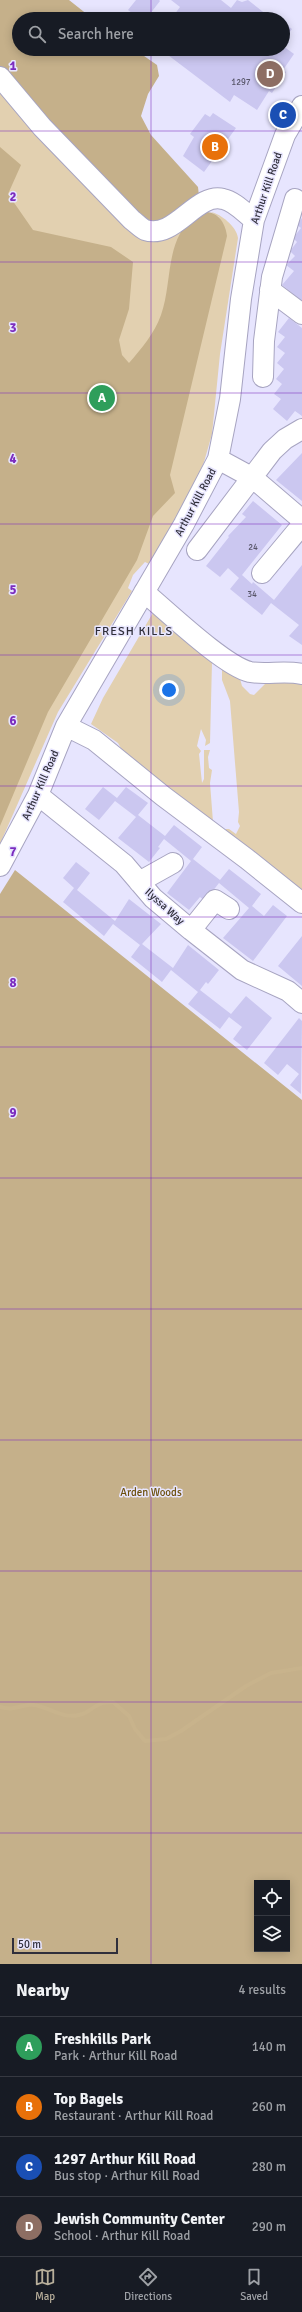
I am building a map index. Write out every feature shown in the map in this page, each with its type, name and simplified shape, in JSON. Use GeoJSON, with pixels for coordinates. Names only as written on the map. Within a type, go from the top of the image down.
{"type":"FeatureCollection","features":[{"type":"Feature","properties":{"kind":"street"},"geometry":{"type":"LineString","coordinates":[[0,77],[42,127],[132,220],[145,230],[157,230],[172,226],[203,203],[214,198],[228,200],[254,220]]}},
{"type":"Feature","properties":{"kind":"street","name":"Arthur Kill Road"},"geometry":{"type":"LineString","coordinates":[[0,866],[38,795],[66,726],[184,524],[218,459],[230,399],[240,298],[254,220],[285,135],[302,106]]}},
{"type":"Feature","properties":{"kind":"street"},"geometry":{"type":"LineString","coordinates":[[263,378],[265,334],[270,290],[279,248],[295,199]]}},
{"type":"Feature","properties":{"kind":"street"},"geometry":{"type":"LineString","coordinates":[[270,290],[302,314]]}},
{"type":"Feature","properties":{"kind":"street"},"geometry":{"type":"LineString","coordinates":[[197,550],[272,451],[285,439],[302,428]]}},
{"type":"Feature","properties":{"kind":"street"},"geometry":{"type":"LineString","coordinates":[[218,459],[253,478],[302,520]]}},
{"type":"Feature","properties":{"kind":"street"},"geometry":{"type":"LineString","coordinates":[[262,573],[302,525]]}},
{"type":"Feature","properties":{"kind":"street"},"geometry":{"type":"LineString","coordinates":[[144,592],[200,640],[237,666],[249,672],[290,672],[302,674]]}},
{"type":"Feature","properties":{"kind":"street"},"geometry":{"type":"LineString","coordinates":[[66,726],[94,740],[162,796],[247,859],[302,903]]}},
{"type":"Feature","properties":{"kind":"street","name":"Ilyssa Way"},"geometry":{"type":"LineString","coordinates":[[38,795],[124,864],[152,898],[191,930],[242,970],[288,991],[302,1003]]}},
{"type":"Feature","properties":{"kind":"street"},"geometry":{"type":"LineString","coordinates":[[139,882],[173,863]]}},
{"type":"Feature","properties":{"kind":"street"},"geometry":{"type":"LineString","coordinates":[[191,930],[215,900],[229,909]]}},
{"type":"Feature","properties":{"kind":"shaded area"},"geometry":{"type":"Polygon","coordinates":[[[0,0],[28,0],[22,12],[12,12],[12,56],[27,56],[226,238],[219,217],[211,212],[219,215],[232,225],[238,238],[220,354],[212,434],[204,462],[188,498],[149,564],[145,562],[133,575],[128,588],[132,591],[58,712],[0,844],[0,0]]]}},
{"type":"Feature","properties":{"kind":"shaded area"},"geometry":{"type":"Polygon","coordinates":[[[154,611],[212,662],[210,743],[205,746],[206,740],[201,729],[197,746],[201,751],[199,754],[202,783],[204,779],[204,750],[210,750],[208,757],[209,768],[212,770],[210,783],[213,822],[126,757],[118,743],[91,724],[103,698],[154,611]]]}},
{"type":"Feature","properties":{"kind":"shaded area"},"geometry":{"type":"Polygon","coordinates":[[[222,668],[239,675],[242,686],[250,694],[254,695],[271,678],[302,678],[302,894],[225,833],[226,829],[229,829],[236,834],[240,826],[238,822],[239,812],[230,701],[222,680],[222,668]]]}},
{"type":"Feature","properties":{"kind":"green space"},"geometry":{"type":"Polygon","coordinates":[[[0,0],[69,0],[84,12],[12,12],[12,56],[144,56],[157,65],[159,76],[148,94],[141,116],[151,135],[198,187],[199,196],[161,223],[146,219],[133,209],[0,68],[0,0]]]}},
{"type":"Feature","properties":{"kind":"green space"},"geometry":{"type":"Polygon","coordinates":[[[0,147],[21,165],[8,194],[33,230],[111,247],[133,262],[129,309],[119,340],[122,355],[129,363],[155,328],[161,315],[165,302],[174,248],[179,235],[186,224],[197,215],[204,212],[209,212],[216,215],[222,222],[227,236],[170,475],[175,493],[153,516],[137,560],[48,712],[0,826],[0,147]]]}},
{"type":"Feature","properties":{"kind":"green space","name":"Arden Woods"},"geometry":{"type":"Polygon","coordinates":[[[15,870],[302,1100],[302,1964],[0,1964],[0,894],[15,870]]]}},
{"type":"Feature","properties":{"kind":"building"},"geometry":{"type":"Polygon","coordinates":[[[136,0],[160,1],[151,12],[131,12],[128,10],[136,0]]]}},
{"type":"Feature","properties":{"kind":"building"},"geometry":{"type":"Polygon","coordinates":[[[171,0],[221,0],[231,8],[237,0],[242,2],[248,0],[263,12],[176,12],[180,7],[171,0]]]}},
{"type":"Feature","properties":{"kind":"building"},"geometry":{"type":"Polygon","coordinates":[[[290,51],[294,54],[283,70],[286,72],[272,93],[269,91],[257,110],[234,95],[230,102],[169,56],[290,56],[290,51]]]}},
{"type":"Feature","properties":{"kind":"building"},"geometry":{"type":"Polygon","coordinates":[[[213,113],[236,128],[204,172],[183,156],[194,137],[190,134],[205,114],[210,117],[213,113]]]}},
{"type":"Feature","properties":{"kind":"building"},"geometry":{"type":"Polygon","coordinates":[[[302,218],[302,301],[282,285],[294,271],[286,265],[295,256],[290,251],[297,242],[293,238],[301,228],[297,225],[302,218]]]}},
{"type":"Feature","properties":{"kind":"building"},"geometry":{"type":"Polygon","coordinates":[[[289,318],[302,328],[302,416],[295,411],[287,421],[273,409],[281,399],[274,394],[282,384],[276,379],[284,369],[277,363],[285,353],[277,347],[285,337],[278,332],[289,318]]]}},
{"type":"Feature","properties":{"kind":"building"},"geometry":{"type":"Polygon","coordinates":[[[302,453],[302,501],[276,480],[302,453]]]}},
{"type":"Feature","properties":{"kind":"building"},"geometry":{"type":"Polygon","coordinates":[[[253,501],[282,525],[242,575],[252,584],[253,582],[274,600],[302,565],[302,645],[289,636],[299,625],[271,603],[262,615],[230,589],[239,578],[228,568],[220,577],[206,566],[229,537],[228,536],[246,517],[242,514],[253,501]]]}},
{"type":"Feature","properties":{"kind":"building"},"geometry":{"type":"Polygon","coordinates":[[[103,787],[117,798],[126,787],[148,803],[138,815],[165,836],[174,825],[202,847],[193,859],[220,880],[229,869],[261,894],[252,906],[264,916],[273,905],[287,916],[253,961],[223,938],[249,908],[219,883],[205,901],[200,897],[189,910],[167,893],[191,861],[164,839],[158,847],[160,848],[149,862],[118,838],[136,817],[115,801],[99,820],[85,809],[103,787]]]}},
{"type":"Feature","properties":{"kind":"building"},"geometry":{"type":"Polygon","coordinates":[[[76,862],[90,873],[77,890],[115,921],[129,899],[161,924],[142,944],[173,968],[188,945],[219,970],[208,984],[206,982],[200,990],[231,1014],[246,996],[272,1018],[247,1050],[233,1039],[242,1027],[229,1017],[220,1029],[188,1004],[198,992],[171,970],[162,982],[131,957],[140,945],[113,924],[104,936],[63,902],[74,888],[63,878],[76,862]]]}},
{"type":"Feature","properties":{"kind":"building"},"geometry":{"type":"Polygon","coordinates":[[[302,936],[302,986],[278,966],[302,936]]]}},
{"type":"Feature","properties":{"kind":"building"},"geometry":{"type":"Polygon","coordinates":[[[299,1018],[302,1021],[301,1094],[290,1085],[299,1074],[287,1064],[278,1075],[264,1063],[299,1018]]]}},
{"type":"Feature","properties":{"kind":"waterway"},"geometry":{"type":"LineString","coordinates":[[0,1707],[10,1709],[26,1705],[34,1705],[61,1714],[73,1716],[84,1714],[97,1705],[106,1702],[113,1702],[129,1716],[135,1729],[145,1741],[166,1739],[181,1731],[246,1686],[271,1673],[302,1668]]}},
{"type":"Feature","properties":{"kind":"place","name":"Jewish Community Center"},"geometry":{"type":"Point","coordinates":[270,74]}},
{"type":"Feature","properties":{"kind":"place","name":"1297 Arthur Kill Road"},"geometry":{"type":"Point","coordinates":[283,115]}},
{"type":"Feature","properties":{"kind":"place","name":"Top Bagels"},"geometry":{"type":"Point","coordinates":[215,147]}},
{"type":"Feature","properties":{"kind":"place","name":"Freshkills Park"},"geometry":{"type":"Point","coordinates":[102,398]}},
{"type":"Feature","properties":{"kind":"district","name":"FRESH KILLS"},"geometry":{"type":"Point","coordinates":[134,631]}}]}
